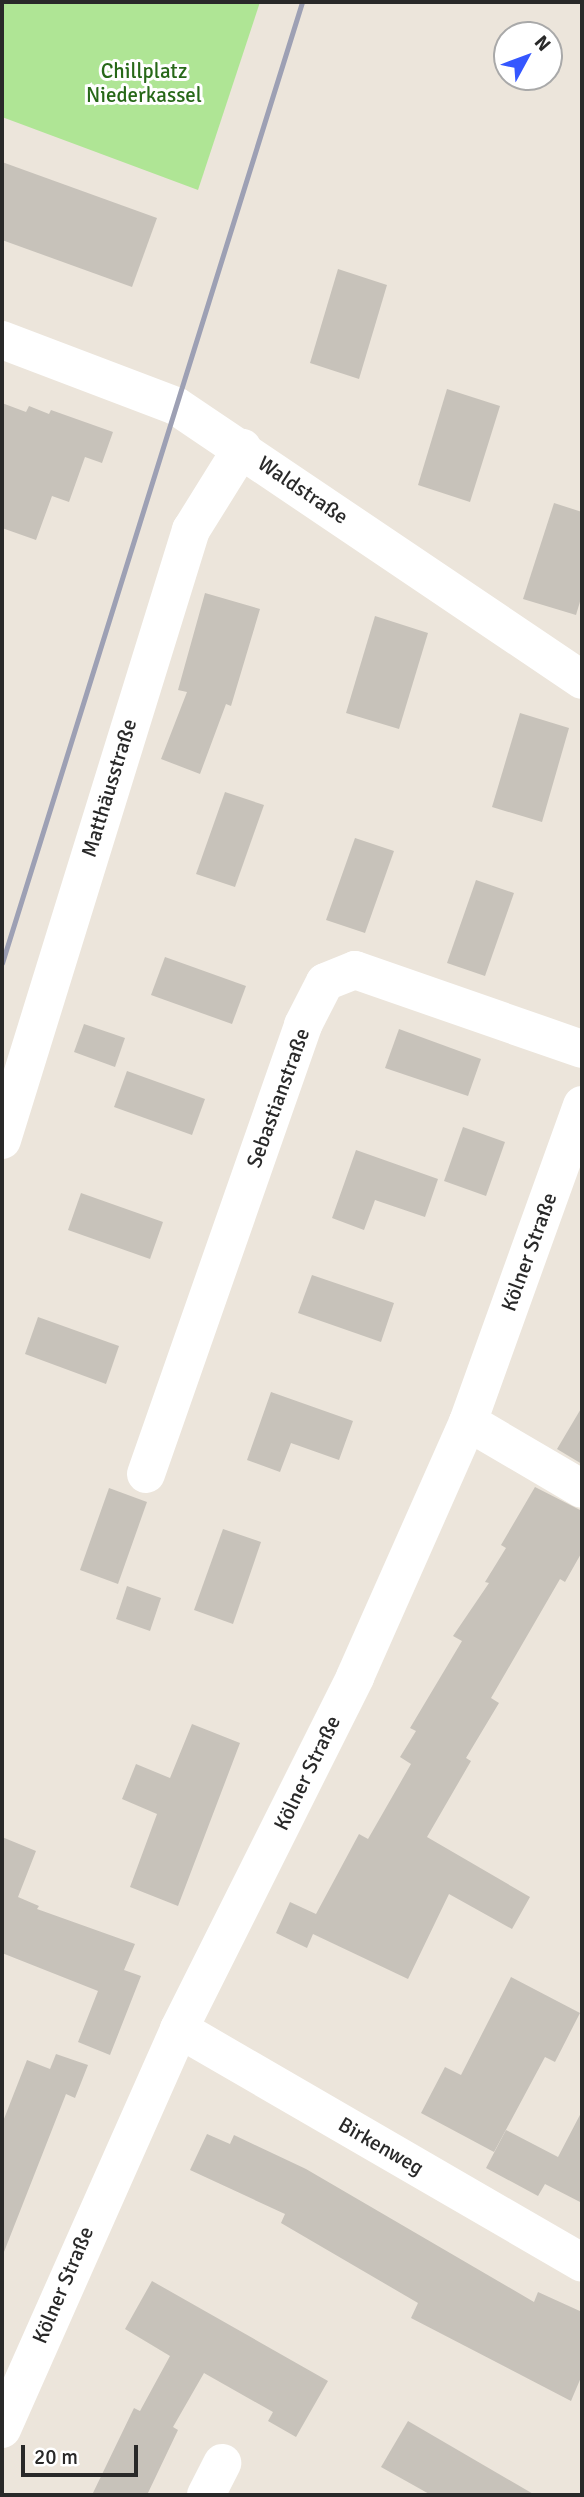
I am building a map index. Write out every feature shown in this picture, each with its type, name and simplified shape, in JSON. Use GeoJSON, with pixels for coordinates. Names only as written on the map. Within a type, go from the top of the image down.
{"type":"FeatureCollection","features":[{"type":"Feature","properties":{"kind":"street","name":"Waldstraße"},"geometry":{"type":"LineString","coordinates":[[2,340],[176,407],[242,448],[582,680]]}},
{"type":"Feature","properties":{"kind":"street","name":"Matthäusstraße"},"geometry":{"type":"LineString","coordinates":[[2,1139],[191,530],[242,448]]}},
{"type":"Feature","properties":{"kind":"street","name":"Sebastianstraße"},"geometry":{"type":"LineString","coordinates":[[146,1474],[303,1025],[325,982],[355,970],[582,1049]]}},
{"type":"Feature","properties":{"kind":"street","name":"Kölner Straße"},"geometry":{"type":"LineString","coordinates":[[2,2428],[179,2029],[355,1677],[468,1422],[582,1105]]}},
{"type":"Feature","properties":{"kind":"street"},"geometry":{"type":"LineString","coordinates":[[468,1422],[582,1489]]}},
{"type":"Feature","properties":{"kind":"street","name":"Birkenweg"},"geometry":{"type":"LineString","coordinates":[[179,2029],[582,2263]]}},
{"type":"Feature","properties":{"kind":"green space","name":"Chillplatz Niederkassel"},"geometry":{"type":"Polygon","coordinates":[[[2,2],[260,2],[198,190],[2,117],[2,2]]]}},
{"type":"Feature","properties":{"kind":"building"},"geometry":{"type":"Polygon","coordinates":[[[2,162],[157,218],[132,287],[2,240],[2,162]]]}},
{"type":"Feature","properties":{"kind":"building"},"geometry":{"type":"Polygon","coordinates":[[[338,269],[387,285],[359,379],[310,363],[338,269]]]}},
{"type":"Feature","properties":{"kind":"building"},"geometry":{"type":"Polygon","coordinates":[[[447,389],[500,406],[470,502],[418,485],[447,389]]]}},
{"type":"Feature","properties":{"kind":"building"},"geometry":{"type":"Polygon","coordinates":[[[2,403],[26,412],[29,406],[49,414],[51,410],[113,432],[102,463],[85,457],[69,502],[52,496],[36,540],[2,528],[2,403]]]}},
{"type":"Feature","properties":{"kind":"building"},"geometry":{"type":"Polygon","coordinates":[[[554,503],[582,512],[582,595],[576,615],[523,599],[554,503]]]}},
{"type":"Feature","properties":{"kind":"building"},"geometry":{"type":"Polygon","coordinates":[[[205,593],[260,609],[231,706],[226,704],[200,774],[161,759],[187,692],[178,690],[205,593]]]}},
{"type":"Feature","properties":{"kind":"building"},"geometry":{"type":"Polygon","coordinates":[[[375,616],[428,633],[399,729],[346,713],[375,616]]]}},
{"type":"Feature","properties":{"kind":"building"},"geometry":{"type":"Polygon","coordinates":[[[520,713],[569,728],[542,822],[492,807],[520,713]]]}},
{"type":"Feature","properties":{"kind":"building"},"geometry":{"type":"Polygon","coordinates":[[[225,792],[264,805],[235,887],[196,874],[225,792]]]}},
{"type":"Feature","properties":{"kind":"building"},"geometry":{"type":"Polygon","coordinates":[[[355,838],[394,851],[365,933],[326,920],[355,838]]]}},
{"type":"Feature","properties":{"kind":"building"},"geometry":{"type":"Polygon","coordinates":[[[476,880],[514,893],[485,976],[447,963],[476,880]]]}},
{"type":"Feature","properties":{"kind":"building"},"geometry":{"type":"Polygon","coordinates":[[[165,957],[246,986],[232,1024],[151,995],[165,957]]]}},
{"type":"Feature","properties":{"kind":"building"},"geometry":{"type":"Polygon","coordinates":[[[84,1024],[125,1038],[115,1067],[74,1052],[84,1024]]]}},
{"type":"Feature","properties":{"kind":"building"},"geometry":{"type":"Polygon","coordinates":[[[399,1029],[481,1059],[468,1096],[385,1068],[399,1029]]]}},
{"type":"Feature","properties":{"kind":"building"},"geometry":{"type":"Polygon","coordinates":[[[127,1071],[205,1099],[192,1135],[114,1107],[127,1071]]]}},
{"type":"Feature","properties":{"kind":"building"},"geometry":{"type":"Polygon","coordinates":[[[463,1127],[505,1142],[486,1196],[444,1181],[463,1127]]]}},
{"type":"Feature","properties":{"kind":"building"},"geometry":{"type":"Polygon","coordinates":[[[356,1150],[438,1179],[425,1217],[375,1200],[364,1230],[332,1218],[356,1150]]]}},
{"type":"Feature","properties":{"kind":"building"},"geometry":{"type":"Polygon","coordinates":[[[81,1193],[163,1222],[150,1259],[68,1230],[81,1193]]]}},
{"type":"Feature","properties":{"kind":"building"},"geometry":{"type":"Polygon","coordinates":[[[312,1275],[394,1303],[381,1342],[298,1313],[312,1275]]]}},
{"type":"Feature","properties":{"kind":"building"},"geometry":{"type":"Polygon","coordinates":[[[38,1317],[119,1346],[106,1384],[25,1354],[38,1317]]]}},
{"type":"Feature","properties":{"kind":"building"},"geometry":{"type":"Polygon","coordinates":[[[271,1392],[353,1421],[339,1460],[291,1443],[280,1472],[247,1460],[271,1392]]]}},
{"type":"Feature","properties":{"kind":"building"},"geometry":{"type":"Polygon","coordinates":[[[582,1407],[582,1464],[557,1449],[582,1407]]]}},
{"type":"Feature","properties":{"kind":"building"},"geometry":{"type":"Polygon","coordinates":[[[535,1487],[582,1511],[582,1552],[565,1582],[560,1579],[491,1698],[499,1703],[466,1758],[471,1761],[427,1837],[530,1897],[512,1929],[449,1894],[408,1979],[313,1934],[307,1948],[276,1933],[290,1902],[316,1914],[359,1834],[368,1839],[411,1764],[400,1757],[416,1731],[410,1728],[462,1641],[453,1636],[489,1583],[485,1582],[506,1548],[501,1545],[535,1487]]]}},
{"type":"Feature","properties":{"kind":"building"},"geometry":{"type":"Polygon","coordinates":[[[109,1488],[147,1502],[118,1584],[80,1570],[109,1488]]]}},
{"type":"Feature","properties":{"kind":"building"},"geometry":{"type":"Polygon","coordinates":[[[223,1529],[261,1542],[233,1624],[194,1610],[223,1529]]]}},
{"type":"Feature","properties":{"kind":"building"},"geometry":{"type":"Polygon","coordinates":[[[127,1586],[161,1598],[150,1631],[116,1619],[127,1586]]]}},
{"type":"Feature","properties":{"kind":"building"},"geometry":{"type":"Polygon","coordinates":[[[192,1724],[240,1743],[178,1906],[130,1887],[157,1814],[122,1799],[136,1764],[170,1778],[192,1724]]]}},
{"type":"Feature","properties":{"kind":"building"},"geometry":{"type":"Polygon","coordinates":[[[2,1837],[36,1851],[18,1897],[39,1906],[37,1909],[135,1944],[124,1970],[141,1976],[110,2055],[78,2042],[98,1991],[2,1953],[2,1837]]]}},
{"type":"Feature","properties":{"kind":"building"},"geometry":{"type":"Polygon","coordinates":[[[511,1977],[580,2013],[555,2062],[545,2057],[494,2152],[421,2113],[445,2067],[461,2075],[511,1977]]]}},
{"type":"Feature","properties":{"kind":"building"},"geometry":{"type":"Polygon","coordinates":[[[56,2054],[88,2065],[75,2098],[66,2094],[2,2257],[2,2124],[27,2060],[50,2069],[56,2054]]]}},
{"type":"Feature","properties":{"kind":"building"},"geometry":{"type":"Polygon","coordinates":[[[582,2111],[582,2203],[545,2184],[538,2196],[486,2168],[506,2130],[558,2157],[582,2111]]]}},
{"type":"Feature","properties":{"kind":"building"},"geometry":{"type":"Polygon","coordinates":[[[207,2134],[230,2144],[234,2135],[306,2169],[534,2302],[538,2292],[582,2312],[582,2375],[571,2401],[411,2318],[418,2303],[281,2223],[285,2214],[190,2170],[207,2134]]]}},
{"type":"Feature","properties":{"kind":"building"},"geometry":{"type":"Polygon","coordinates":[[[152,2281],[328,2381],[296,2437],[268,2421],[273,2412],[204,2373],[173,2427],[178,2430],[147,2495],[92,2495],[134,2408],[140,2411],[170,2356],[125,2329],[152,2281]]]}},
{"type":"Feature","properties":{"kind":"building"},"geometry":{"type":"Polygon","coordinates":[[[408,2421],[535,2495],[431,2495],[381,2467],[408,2421]]]}},
{"type":"Feature","properties":{"kind":"railway"},"geometry":{"type":"LineString","coordinates":[[2,963],[302,2]]}}]}
